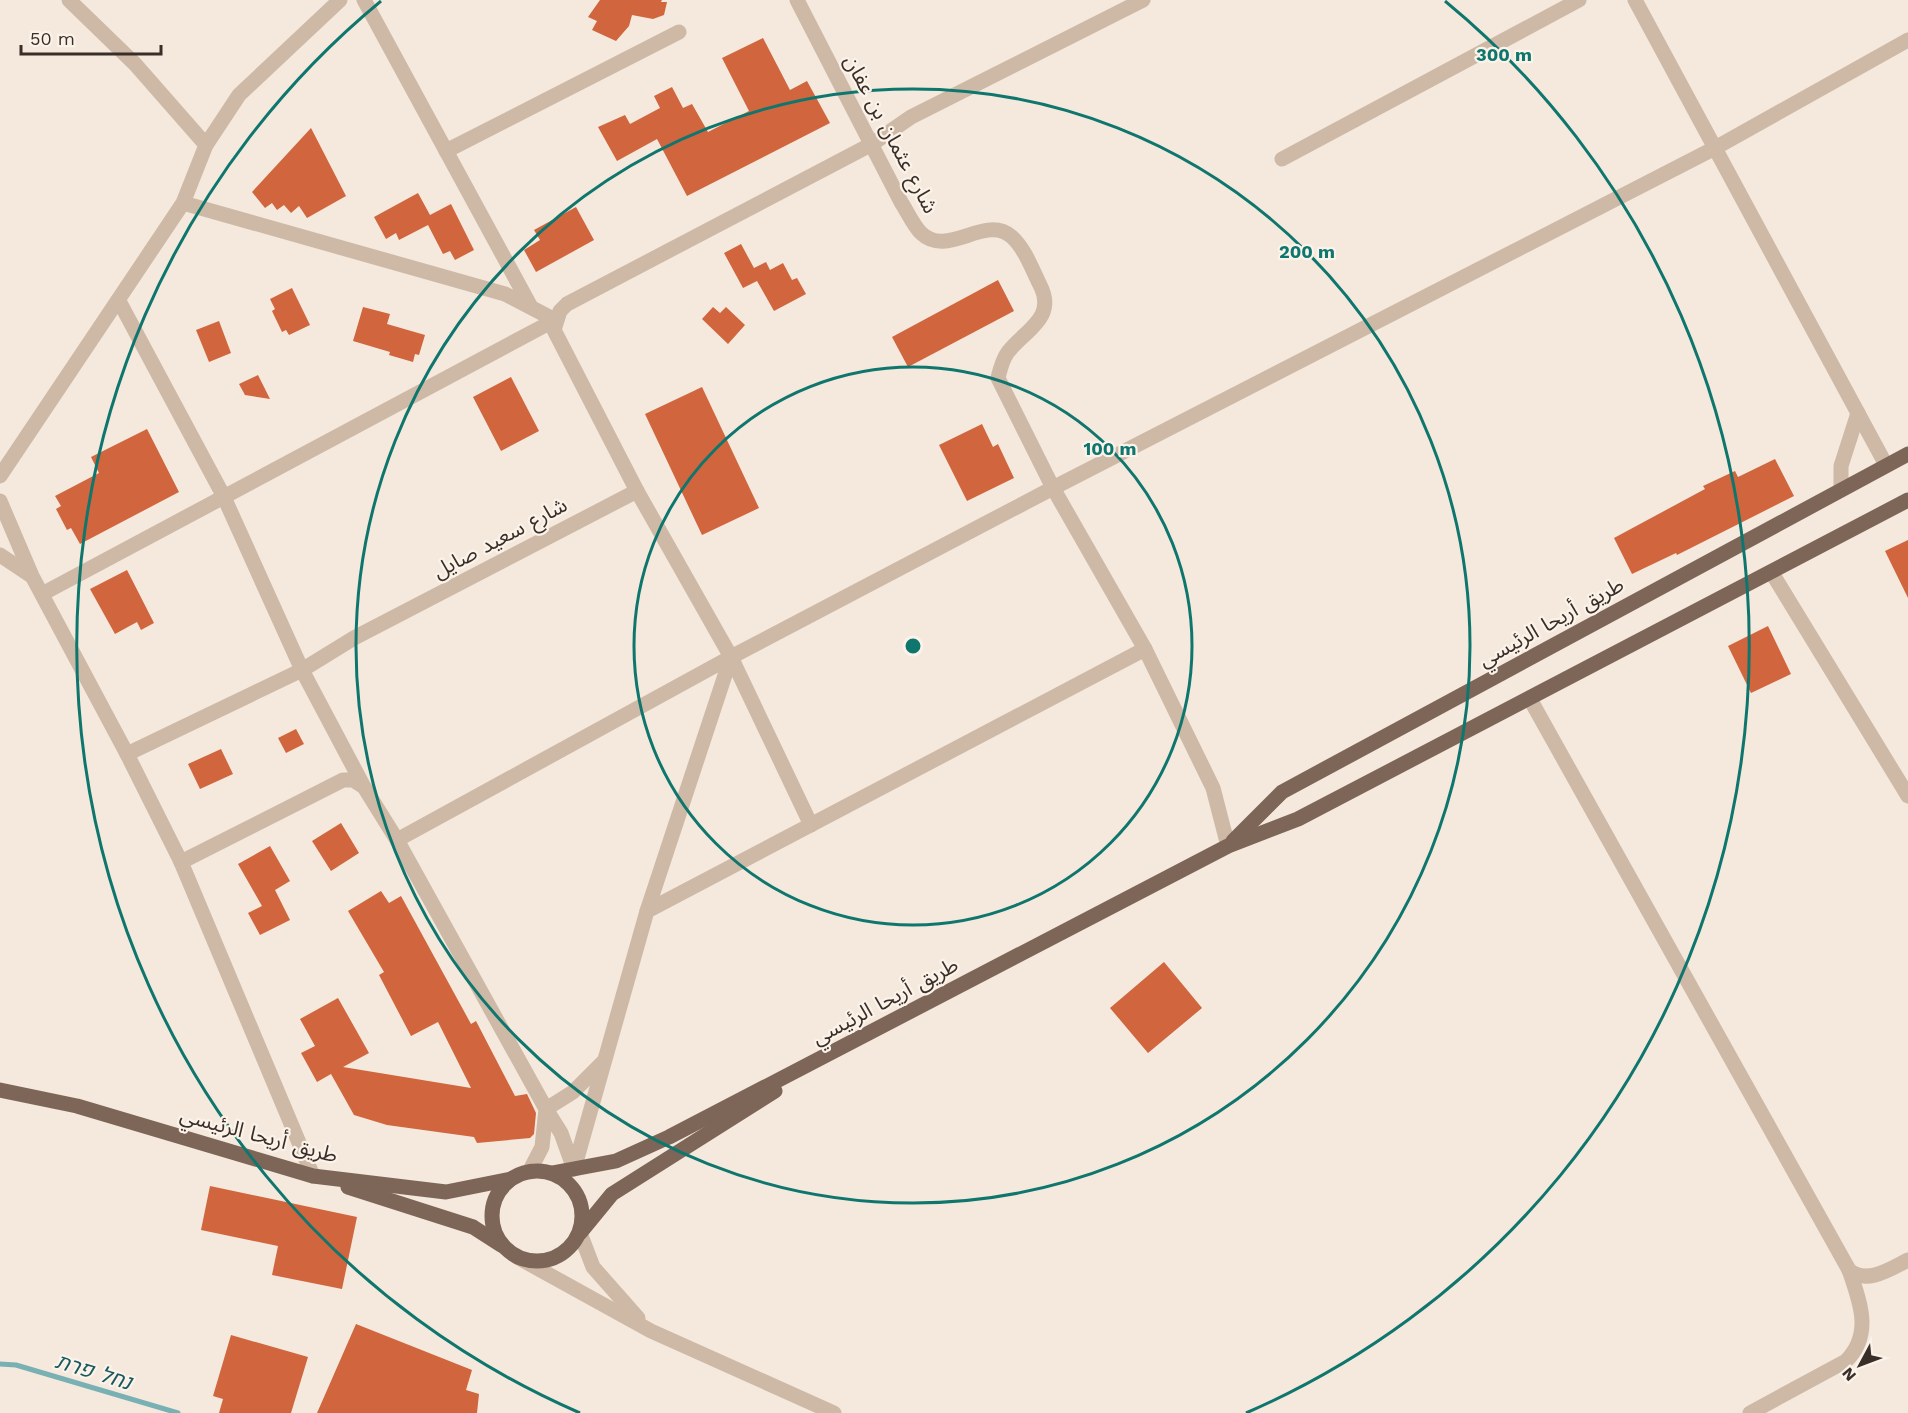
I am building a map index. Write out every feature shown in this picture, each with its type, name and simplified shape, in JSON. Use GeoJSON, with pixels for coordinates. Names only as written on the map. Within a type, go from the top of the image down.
{"type":"FeatureCollection","features":[{"type":"Feature","properties":{"kind":"main road","name":"طريق أريحا الرئيسي"},"geometry":{"type":"LineString","coordinates":[[1228,846],[1282,792],[1841,488],[1908,454]]}},
{"type":"Feature","properties":{"kind":"main road","name":"طريق أريحا الرئيسي"},"geometry":{"type":"LineString","coordinates":[[552,1173],[616,1161],[669,1137],[1228,846],[1298,819],[1908,500]]}},
{"type":"Feature","properties":{"kind":"main road"},"geometry":{"type":"LineString","coordinates":[[313,1176],[473,1227],[511,1252],[532,1261],[547,1261],[571,1248],[607,1200],[623,1186],[729,1122],[840,1048]]}},
{"type":"Feature","properties":{"kind":"main road","name":"طريق أريحا الرئيسي"},"geometry":{"type":"LineString","coordinates":[[0,1090],[77,1106],[313,1176],[446,1192],[510,1179]]}},
{"type":"Feature","properties":{"kind":"main road"},"geometry":{"type":"LineString","coordinates":[[511,1252],[496,1235],[492,1220],[493,1204],[500,1190],[510,1179],[529,1172],[552,1173],[565,1180],[575,1191],[581,1204],[583,1219],[580,1233]]}},
{"type":"Feature","properties":{"kind":"street"},"geometry":{"type":"LineString","coordinates":[[69,0],[135,64],[206,145]]}},
{"type":"Feature","properties":{"kind":"street"},"geometry":{"type":"LineString","coordinates":[[0,476],[183,203],[206,145],[239,95],[340,0]]}},
{"type":"Feature","properties":{"kind":"street"},"geometry":{"type":"LineString","coordinates":[[364,0],[531,307]]}},
{"type":"Feature","properties":{"kind":"street","name":"شارع عثمان بن عفان"},"geometry":{"type":"LineString","coordinates":[[797,0],[901,202],[920,232],[927,237],[949,241],[992,228],[1004,231],[1020,245],[1042,289],[1045,304],[1044,315],[1007,353],[998,378],[1053,488],[1145,649],[1213,788],[1228,846]]}},
{"type":"Feature","properties":{"kind":"street"},"geometry":{"type":"LineString","coordinates":[[42,594],[223,495],[555,320],[567,304],[872,144],[910,117],[1143,0]]}},
{"type":"Feature","properties":{"kind":"street"},"geometry":{"type":"LineString","coordinates":[[1282,159],[1579,0]]}},
{"type":"Feature","properties":{"kind":"street"},"geometry":{"type":"LineString","coordinates":[[1635,0],[1886,465]]}},
{"type":"Feature","properties":{"kind":"street"},"geometry":{"type":"LineString","coordinates":[[446,151],[679,32]]}},
{"type":"Feature","properties":{"kind":"street"},"geometry":{"type":"LineString","coordinates":[[396,840],[731,657],[1053,488],[1715,148],[1908,40]]}},
{"type":"Feature","properties":{"kind":"street"},"geometry":{"type":"LineString","coordinates":[[183,203],[505,294],[555,320]]}},
{"type":"Feature","properties":{"kind":"street"},"geometry":{"type":"LineString","coordinates":[[119,301],[223,495],[302,670],[364,786],[561,1133],[574,1169]]}},
{"type":"Feature","properties":{"kind":"street"},"geometry":{"type":"LineString","coordinates":[[555,320],[554,330],[637,491],[731,657],[811,825]]}},
{"type":"Feature","properties":{"kind":"street"},"geometry":{"type":"LineString","coordinates":[[1841,488],[1841,466],[1858,413]]}},
{"type":"Feature","properties":{"kind":"street","name":"شارع سعيد صايل"},"geometry":{"type":"LineString","coordinates":[[127,754],[302,670],[354,638],[637,491]]}},
{"type":"Feature","properties":{"kind":"street"},"geometry":{"type":"LineString","coordinates":[[0,501],[32,576],[127,754],[181,862],[313,1176]]}},
{"type":"Feature","properties":{"kind":"street"},"geometry":{"type":"LineString","coordinates":[[0,555],[32,576]]}},
{"type":"Feature","properties":{"kind":"street"},"geometry":{"type":"LineString","coordinates":[[1772,573],[1908,796]]}},
{"type":"Feature","properties":{"kind":"street"},"geometry":{"type":"LineString","coordinates":[[647,911],[1145,649]]}},
{"type":"Feature","properties":{"kind":"street"},"geometry":{"type":"LineString","coordinates":[[574,1169],[647,911],[731,657]]}},
{"type":"Feature","properties":{"kind":"street"},"geometry":{"type":"LineString","coordinates":[[1530,699],[1849,1270],[1861,1304],[1863,1328],[1856,1351],[1846,1361],[1750,1413]]}},
{"type":"Feature","properties":{"kind":"street"},"geometry":{"type":"LineString","coordinates":[[181,862],[343,780],[353,780],[364,786]]}},
{"type":"Feature","properties":{"kind":"street"},"geometry":{"type":"LineString","coordinates":[[546,1109],[573,1092],[605,1060]]}},
{"type":"Feature","properties":{"kind":"street"},"geometry":{"type":"LineString","coordinates":[[529,1172],[542,1147],[546,1109]]}},
{"type":"Feature","properties":{"kind":"street"},"geometry":{"type":"LineString","coordinates":[[580,1233],[593,1267],[651,1331]]}},
{"type":"Feature","properties":{"kind":"street"},"geometry":{"type":"LineString","coordinates":[[511,1252],[651,1331],[834,1413]]}},
{"type":"Feature","properties":{"kind":"street"},"geometry":{"type":"LineString","coordinates":[[1849,1270],[1863,1277],[1873,1276],[1908,1260]]}},
{"type":"Feature","properties":{"kind":"building"},"geometry":{"type":"Polygon","coordinates":[[[600,0],[662,0],[661,2],[667,2],[664,15],[653,19],[632,15],[629,26],[616,41],[592,30],[597,21],[588,17],[600,0]]]}},
{"type":"Feature","properties":{"kind":"building"},"geometry":{"type":"Polygon","coordinates":[[[763,38],[790,90],[807,81],[830,123],[687,196],[657,139],[617,161],[598,127],[625,115],[630,124],[660,108],[654,96],[672,87],[683,108],[692,104],[708,132],[749,111],[722,58],[763,38]]]}},
{"type":"Feature","properties":{"kind":"building"},"geometry":{"type":"Polygon","coordinates":[[[311,128],[346,196],[307,218],[299,206],[291,213],[284,205],[277,210],[272,203],[265,208],[252,192],[311,128]]]}},
{"type":"Feature","properties":{"kind":"building"},"geometry":{"type":"Polygon","coordinates":[[[418,193],[430,215],[451,204],[474,250],[455,260],[450,251],[443,254],[428,225],[399,240],[396,233],[386,239],[374,217],[418,193]]]}},
{"type":"Feature","properties":{"kind":"building"},"geometry":{"type":"Polygon","coordinates":[[[576,207],[594,240],[536,272],[524,250],[540,240],[534,230],[576,207]]]}},
{"type":"Feature","properties":{"kind":"building"},"geometry":{"type":"Polygon","coordinates":[[[741,244],[754,268],[766,262],[770,270],[783,263],[792,280],[797,278],[806,294],[774,311],[757,281],[743,288],[724,253],[741,244]]]}},
{"type":"Feature","properties":{"kind":"building"},"geometry":{"type":"Polygon","coordinates":[[[998,280],[1014,311],[908,367],[892,337],[998,280]]]}},
{"type":"Feature","properties":{"kind":"building"},"geometry":{"type":"Polygon","coordinates":[[[292,288],[310,325],[289,335],[286,330],[282,332],[272,311],[275,309],[270,299],[292,288]]]}},
{"type":"Feature","properties":{"kind":"building"},"geometry":{"type":"Polygon","coordinates":[[[363,307],[390,314],[387,324],[425,335],[419,355],[415,354],[413,362],[389,355],[390,352],[353,341],[363,307]]]}},
{"type":"Feature","properties":{"kind":"building"},"geometry":{"type":"Polygon","coordinates":[[[713,307],[720,313],[726,307],[745,325],[728,344],[702,319],[713,307]]]}},
{"type":"Feature","properties":{"kind":"building"},"geometry":{"type":"Polygon","coordinates":[[[219,321],[231,353],[209,362],[196,330],[219,321]]]}},
{"type":"Feature","properties":{"kind":"building"},"geometry":{"type":"Polygon","coordinates":[[[258,375],[270,399],[245,395],[239,384],[258,375]]]}},
{"type":"Feature","properties":{"kind":"building"},"geometry":{"type":"Polygon","coordinates":[[[511,377],[539,431],[501,451],[473,397],[511,377]]]}},
{"type":"Feature","properties":{"kind":"building"},"geometry":{"type":"Polygon","coordinates":[[[702,387],[759,508],[702,535],[645,414],[702,387]]]}},
{"type":"Feature","properties":{"kind":"building"},"geometry":{"type":"Polygon","coordinates":[[[982,424],[993,447],[998,444],[1014,478],[967,501],[939,445],[982,424]]]}},
{"type":"Feature","properties":{"kind":"building"},"geometry":{"type":"Polygon","coordinates":[[[147,429],[179,492],[80,544],[71,528],[67,530],[56,509],[61,506],[55,496],[99,473],[91,457],[147,429]]]}},
{"type":"Feature","properties":{"kind":"building"},"geometry":{"type":"Polygon","coordinates":[[[1775,459],[1794,496],[1677,555],[1676,553],[1632,574],[1614,538],[1705,489],[1703,486],[1735,471],[1738,477],[1775,459]]]}},
{"type":"Feature","properties":{"kind":"building"},"geometry":{"type":"Polygon","coordinates":[[[1908,540],[1908,598],[1885,551],[1908,540]]]}},
{"type":"Feature","properties":{"kind":"building"},"geometry":{"type":"Polygon","coordinates":[[[127,570],[154,623],[141,630],[137,622],[115,634],[90,589],[127,570]]]}},
{"type":"Feature","properties":{"kind":"building"},"geometry":{"type":"Polygon","coordinates":[[[1768,626],[1791,674],[1751,693],[1728,646],[1768,626]]]}},
{"type":"Feature","properties":{"kind":"building"},"geometry":{"type":"Polygon","coordinates":[[[296,729],[304,744],[286,753],[278,738],[296,729]]]}},
{"type":"Feature","properties":{"kind":"building"},"geometry":{"type":"Polygon","coordinates":[[[221,749],[233,774],[200,789],[188,764],[221,749]]]}},
{"type":"Feature","properties":{"kind":"building"},"geometry":{"type":"Polygon","coordinates":[[[341,823],[359,853],[331,871],[312,841],[341,823]]]}},
{"type":"Feature","properties":{"kind":"building"},"geometry":{"type":"Polygon","coordinates":[[[270,846],[290,881],[275,890],[290,920],[260,935],[248,913],[262,906],[238,864],[270,846]]]}},
{"type":"Feature","properties":{"kind":"building"},"geometry":{"type":"Polygon","coordinates":[[[381,891],[389,903],[401,896],[471,1024],[476,1021],[515,1096],[527,1094],[536,1113],[534,1134],[530,1138],[477,1143],[474,1137],[387,1125],[354,1115],[331,1074],[317,1082],[301,1053],[315,1046],[300,1019],[338,998],[369,1053],[343,1067],[471,1088],[438,1022],[411,1036],[379,975],[384,972],[348,911],[381,891]]]}},
{"type":"Feature","properties":{"kind":"building"},"geometry":{"type":"Polygon","coordinates":[[[1164,962],[1202,1008],[1148,1053],[1110,1008],[1164,962]]]}},
{"type":"Feature","properties":{"kind":"building"},"geometry":{"type":"Polygon","coordinates":[[[210,1186],[357,1217],[342,1289],[272,1275],[278,1246],[201,1230],[210,1186]]]}},
{"type":"Feature","properties":{"kind":"building"},"geometry":{"type":"Polygon","coordinates":[[[356,1324],[472,1370],[466,1390],[479,1394],[477,1413],[317,1413],[356,1324]]]}},
{"type":"Feature","properties":{"kind":"building"},"geometry":{"type":"Polygon","coordinates":[[[231,1335],[308,1357],[291,1413],[219,1413],[223,1399],[213,1396],[231,1335]]]}},
{"type":"Feature","properties":{"kind":"waterway","name":"נחל פרת"},"geometry":{"type":"LineString","coordinates":[[0,1364],[16,1365],[178,1413]]}}]}
